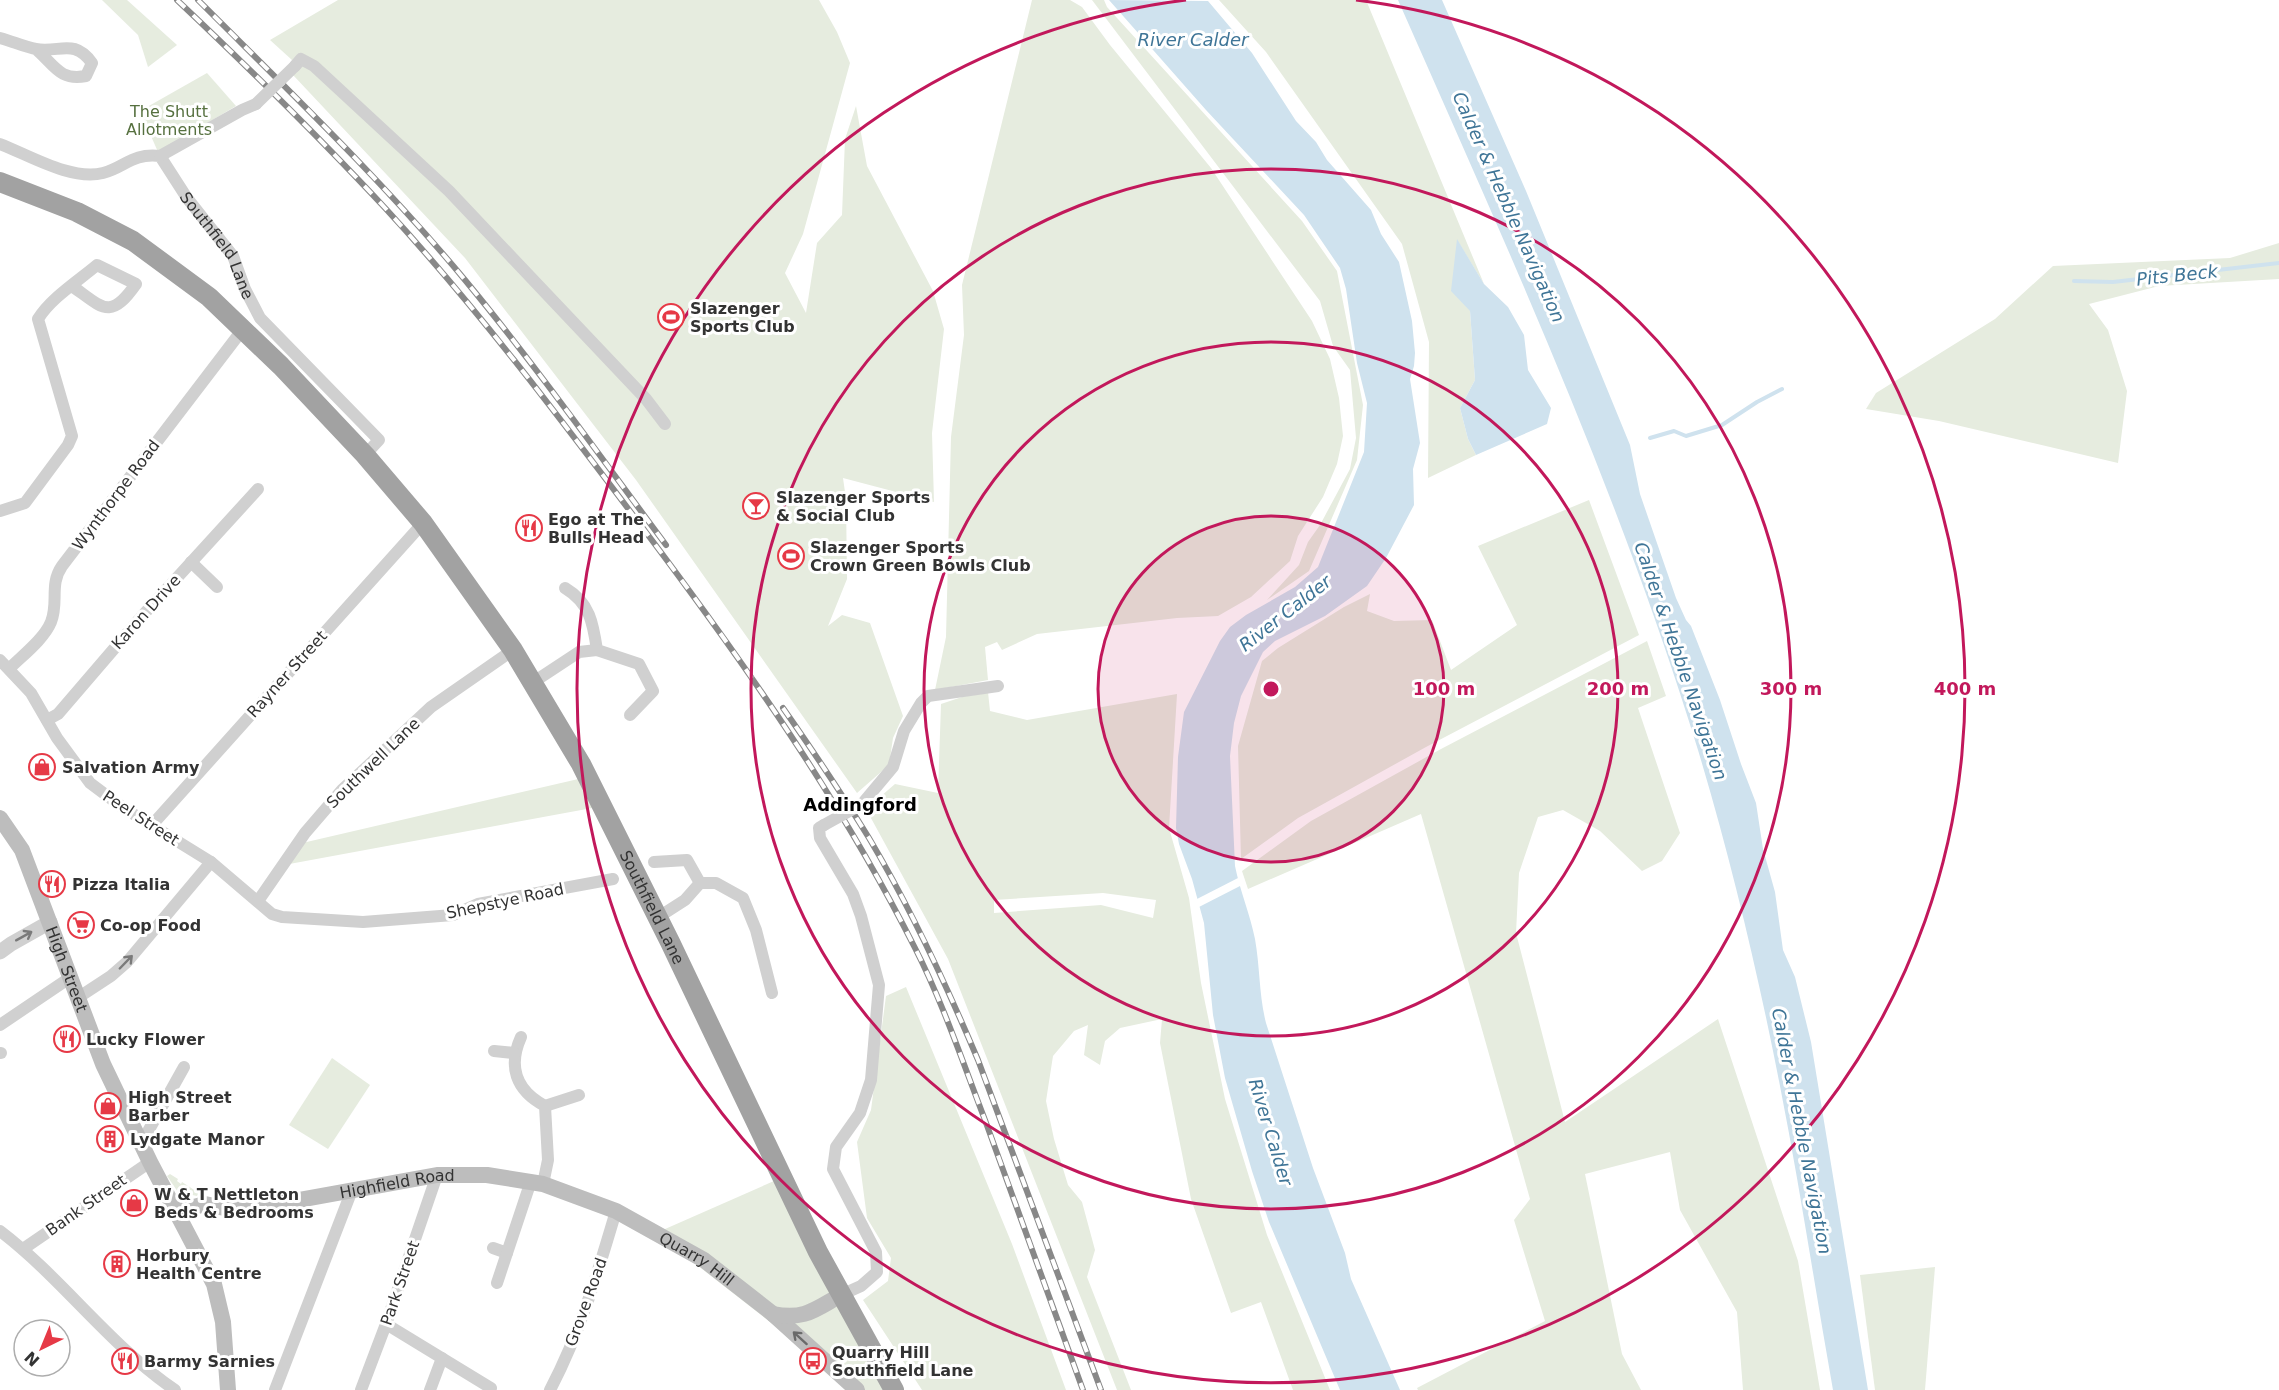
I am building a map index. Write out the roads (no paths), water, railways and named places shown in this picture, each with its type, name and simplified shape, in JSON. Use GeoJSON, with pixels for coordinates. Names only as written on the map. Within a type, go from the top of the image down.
{"type":"FeatureCollection","features":[{"type":"Feature","properties":{"kind":"highway","name":"Southfield Lane"},"geometry":{"type":"LineString","coordinates":[[0,182],[77,212],[133,241],[209,297],[243,329],[364,455],[423,523],[513,650],[581,764],[818,1252],[894,1390]]}},
{"type":"Feature","properties":{"kind":"main road","name":"High Street"},"geometry":{"type":"LineString","coordinates":[[0,818],[22,850],[103,1064],[150,1162],[214,1284],[223,1322],[228,1390]]}},
{"type":"Feature","properties":{"kind":"main road","name":"Highfield Road"},"geometry":{"type":"LineString","coordinates":[[176,1212],[205,1204],[229,1209],[255,1208],[438,1175],[487,1175],[537,1182],[616,1211]]}},
{"type":"Feature","properties":{"kind":"main road","name":"Quarry Hill"},"geometry":{"type":"LineString","coordinates":[[616,1211],[704,1260],[773,1314],[857,1390]]}},
{"type":"Feature","properties":{"kind":"main road"},"geometry":{"type":"LineString","coordinates":[[773,1314],[791,1317],[806,1314],[841,1295]]}},
{"type":"Feature","properties":{"kind":"street"},"geometry":{"type":"LineString","coordinates":[[0,38],[38,50]]}},
{"type":"Feature","properties":{"kind":"street"},"geometry":{"type":"LineString","coordinates":[[0,144],[80,175],[105,173],[138,156],[160,156],[256,104],[301,59],[314,66],[449,192],[646,399],[665,424]]}},
{"type":"Feature","properties":{"kind":"street","name":"Southfield Lane"},"geometry":{"type":"LineString","coordinates":[[160,156],[187,198],[233,256],[245,289],[260,318],[379,440],[364,455]]}},
{"type":"Feature","properties":{"kind":"street"},"geometry":{"type":"LineString","coordinates":[[0,511],[25,503],[68,445],[72,436],[38,319],[43,311],[72,286],[97,265],[136,284],[120,305],[108,308],[100,306],[72,286]]}},
{"type":"Feature","properties":{"kind":"street","name":"Wynthorpe Road"},"geometry":{"type":"LineString","coordinates":[[5,664],[46,630],[52,621],[54,579],[62,566],[243,329]]}},
{"type":"Feature","properties":{"kind":"street","name":"Karon Drive"},"geometry":{"type":"LineString","coordinates":[[47,720],[58,714],[98,659],[191,562],[252,493]]}},
{"type":"Feature","properties":{"kind":"street","name":"Rayner Street"},"geometry":{"type":"LineString","coordinates":[[152,825],[423,523]]}},
{"type":"Feature","properties":{"kind":"street","name":"Karon Drive"},"geometry":{"type":"LineString","coordinates":[[191,562],[217,587]]}},
{"type":"Feature","properties":{"kind":"street"},"geometry":{"type":"LineString","coordinates":[[565,588],[576,594],[592,616],[597,650]]}},
{"type":"Feature","properties":{"kind":"street","name":"Southwell Lane"},"geometry":{"type":"LineString","coordinates":[[258,901],[305,833],[342,790],[431,707],[513,650]]}},
{"type":"Feature","properties":{"kind":"street"},"geometry":{"type":"LineString","coordinates":[[532,683],[579,652],[597,650],[639,664],[653,691],[630,715]]}},
{"type":"Feature","properties":{"kind":"street","name":"Peel Street"},"geometry":{"type":"LineString","coordinates":[[5,664],[31,693],[90,783],[114,802],[211,862],[258,901]]}},
{"type":"Feature","properties":{"kind":"street"},"geometry":{"type":"LineString","coordinates":[[841,1295],[861,1286],[877,1272],[876,1252],[833,1169],[836,1147],[860,1113],[872,1080],[879,985],[854,894],[820,838],[819,828],[862,804],[893,767],[904,731],[928,696],[998,686]]}},
{"type":"Feature","properties":{"kind":"street"},"geometry":{"type":"LineString","coordinates":[[654,862],[687,860],[700,883]]}},
{"type":"Feature","properties":{"kind":"street"},"geometry":{"type":"LineString","coordinates":[[79,997],[111,976],[127,962],[211,862]]}},
{"type":"Feature","properties":{"kind":"street","name":"Shepstye Road"},"geometry":{"type":"LineString","coordinates":[[258,901],[272,914],[282,917],[363,922],[453,915],[478,904],[613,879]]}},
{"type":"Feature","properties":{"kind":"street"},"geometry":{"type":"LineString","coordinates":[[657,918],[685,900],[700,883],[716,883],[743,898],[756,930],[772,993]]}},
{"type":"Feature","properties":{"kind":"street"},"geometry":{"type":"LineString","coordinates":[[0,952],[50,922]]}},
{"type":"Feature","properties":{"kind":"street"},"geometry":{"type":"LineString","coordinates":[[0,1025],[71,977]]}},
{"type":"Feature","properties":{"kind":"street"},"geometry":{"type":"LineString","coordinates":[[521,1037],[514,1053],[519,1084],[536,1101],[545,1106],[579,1095]]}},
{"type":"Feature","properties":{"kind":"street"},"geometry":{"type":"LineString","coordinates":[[494,1051],[514,1053]]}},
{"type":"Feature","properties":{"kind":"street"},"geometry":{"type":"LineString","coordinates":[[141,1144],[184,1067]]}},
{"type":"Feature","properties":{"kind":"street"},"geometry":{"type":"LineString","coordinates":[[497,1283],[507,1252],[549,1160],[545,1106]]}},
{"type":"Feature","properties":{"kind":"street","name":"Bank Street"},"geometry":{"type":"LineString","coordinates":[[23,1249],[150,1162]]}},
{"type":"Feature","properties":{"kind":"street","name":"Park Street"},"geometry":{"type":"LineString","coordinates":[[361,1390],[438,1175]]}},
{"type":"Feature","properties":{"kind":"street"},"geometry":{"type":"LineString","coordinates":[[275,1390],[352,1190]]}},
{"type":"Feature","properties":{"kind":"street","name":"Grove Road"},"geometry":{"type":"LineString","coordinates":[[550,1390],[576,1335],[616,1211]]}},
{"type":"Feature","properties":{"kind":"street"},"geometry":{"type":"LineString","coordinates":[[0,1231],[23,1249],[124,1351],[175,1390]]}},
{"type":"Feature","properties":{"kind":"street"},"geometry":{"type":"LineString","coordinates":[[493,1248],[507,1252]]}},
{"type":"Feature","properties":{"kind":"street"},"geometry":{"type":"LineString","coordinates":[[386,1324],[491,1388]]}},
{"type":"Feature","properties":{"kind":"street"},"geometry":{"type":"LineString","coordinates":[[430,1390],[442,1358]]}},
{"type":"Feature","properties":{"kind":"water","name":"River Calder"},"geometry":{"type":"Polygon","coordinates":[[[1109,0],[1208,1],[1252,53],[1296,121],[1371,210],[1381,234],[1399,262],[1412,321],[1415,353],[1410,379],[1420,443],[1413,469],[1414,505],[1386,558],[1367,586],[1325,616],[1275,641],[1263,652],[1241,696],[1234,723],[1230,756],[1235,866],[1255,939],[1266,1023],[1313,1168],[1345,1253],[1351,1279],[1400,1390],[1340,1390],[1269,1222],[1225,1078],[1213,1015],[1204,923],[1176,828],[1178,757],[1184,712],[1220,641],[1230,627],[1246,615],[1295,587],[1318,567],[1364,452],[1367,403],[1357,363],[1346,289],[1340,268],[1304,215],[1206,110],[1109,0]]]}},
{"type":"Feature","properties":{"kind":"water","name":"Calder & Hebble Navigation"},"geometry":{"type":"Polygon","coordinates":[[[1398,0],[1442,0],[1526,191],[1630,445],[1640,494],[1676,598],[1691,626],[1720,700],[1756,803],[1763,849],[1775,892],[1783,950],[1795,977],[1811,1042],[1868,1390],[1833,1390],[1787,1124],[1753,959],[1710,791],[1667,654],[1597,464],[1559,371],[1398,0]]]}},
{"type":"Feature","properties":{"kind":"water"},"geometry":{"type":"Polygon","coordinates":[[[1457,239],[1484,284],[1508,307],[1524,335],[1528,370],[1551,408],[1547,424],[1476,455],[1468,439],[1460,408],[1475,380],[1470,311],[1451,291],[1457,239]]]}},
{"type":"Feature","properties":{"kind":"waterway","name":"Pits Beck"},"geometry":{"type":"LineString","coordinates":[[2074,281],[2113,282],[2279,263]]}},
{"type":"Feature","properties":{"kind":"waterway","name":"Pits Beck"},"geometry":{"type":"LineString","coordinates":[[1650,438],[1674,431],[1686,436],[1722,425],[1782,389]]}},
{"type":"Feature","properties":{"kind":"railway"},"geometry":{"type":"LineString","coordinates":[[177,0],[335,156],[386,209],[454,286],[583,448],[719,631],[823,786],[886,893],[935,990],[1083,1390]]}},
{"type":"Feature","properties":{"kind":"railway"},"geometry":{"type":"LineString","coordinates":[[198,0],[335,137],[434,243],[517,345],[666,545]]}},
{"type":"Feature","properties":{"kind":"railway"},"geometry":{"type":"LineString","coordinates":[[783,708],[869,838],[914,919],[941,975],[978,1060],[1101,1390]]}},
{"type":"Feature","properties":{"kind":"place","name":"Slazenger Sports Club"},"geometry":{"type":"Point","coordinates":[671,317]}},
{"type":"Feature","properties":{"kind":"place","name":"Slazenger Sports & Social Club"},"geometry":{"type":"Point","coordinates":[756,506]}},
{"type":"Feature","properties":{"kind":"place","name":"Ego at The Bulls Head"},"geometry":{"type":"Point","coordinates":[529,528]}},
{"type":"Feature","properties":{"kind":"place","name":"Slazenger Sports Crown Green Bowls Club"},"geometry":{"type":"Point","coordinates":[791,556]}},
{"type":"Feature","properties":{"kind":"place","name":"Salvation Army"},"geometry":{"type":"Point","coordinates":[42,767]}},
{"type":"Feature","properties":{"kind":"place","name":"Pizza Italia"},"geometry":{"type":"Point","coordinates":[52,884]}},
{"type":"Feature","properties":{"kind":"place","name":"Co-op Food"},"geometry":{"type":"Point","coordinates":[81,925]}},
{"type":"Feature","properties":{"kind":"place","name":"Lucky Flower"},"geometry":{"type":"Point","coordinates":[67,1039]}},
{"type":"Feature","properties":{"kind":"place","name":"High Street Barber"},"geometry":{"type":"Point","coordinates":[108,1106]}},
{"type":"Feature","properties":{"kind":"place","name":"Lydgate Manor"},"geometry":{"type":"Point","coordinates":[110,1139]}},
{"type":"Feature","properties":{"kind":"place","name":"W & T Nettleton Beds & Bedrooms"},"geometry":{"type":"Point","coordinates":[134,1203]}},
{"type":"Feature","properties":{"kind":"place","name":"Horbury Health Centre"},"geometry":{"type":"Point","coordinates":[117,1264]}},
{"type":"Feature","properties":{"kind":"place","name":"Barmy Sarnies"},"geometry":{"type":"Point","coordinates":[125,1361]}},
{"type":"Feature","properties":{"kind":"place","name":"Quarry Hill Southfield Lane"},"geometry":{"type":"Point","coordinates":[813,1361]}},
{"type":"Feature","properties":{"kind":"district","name":"Addingford"},"geometry":{"type":"Point","coordinates":[860,804]}},
{"type":"Feature","properties":{"kind":"park label","name":"The Shutt Allotments"},"geometry":{"type":"Point","coordinates":[169,120]}}]}
